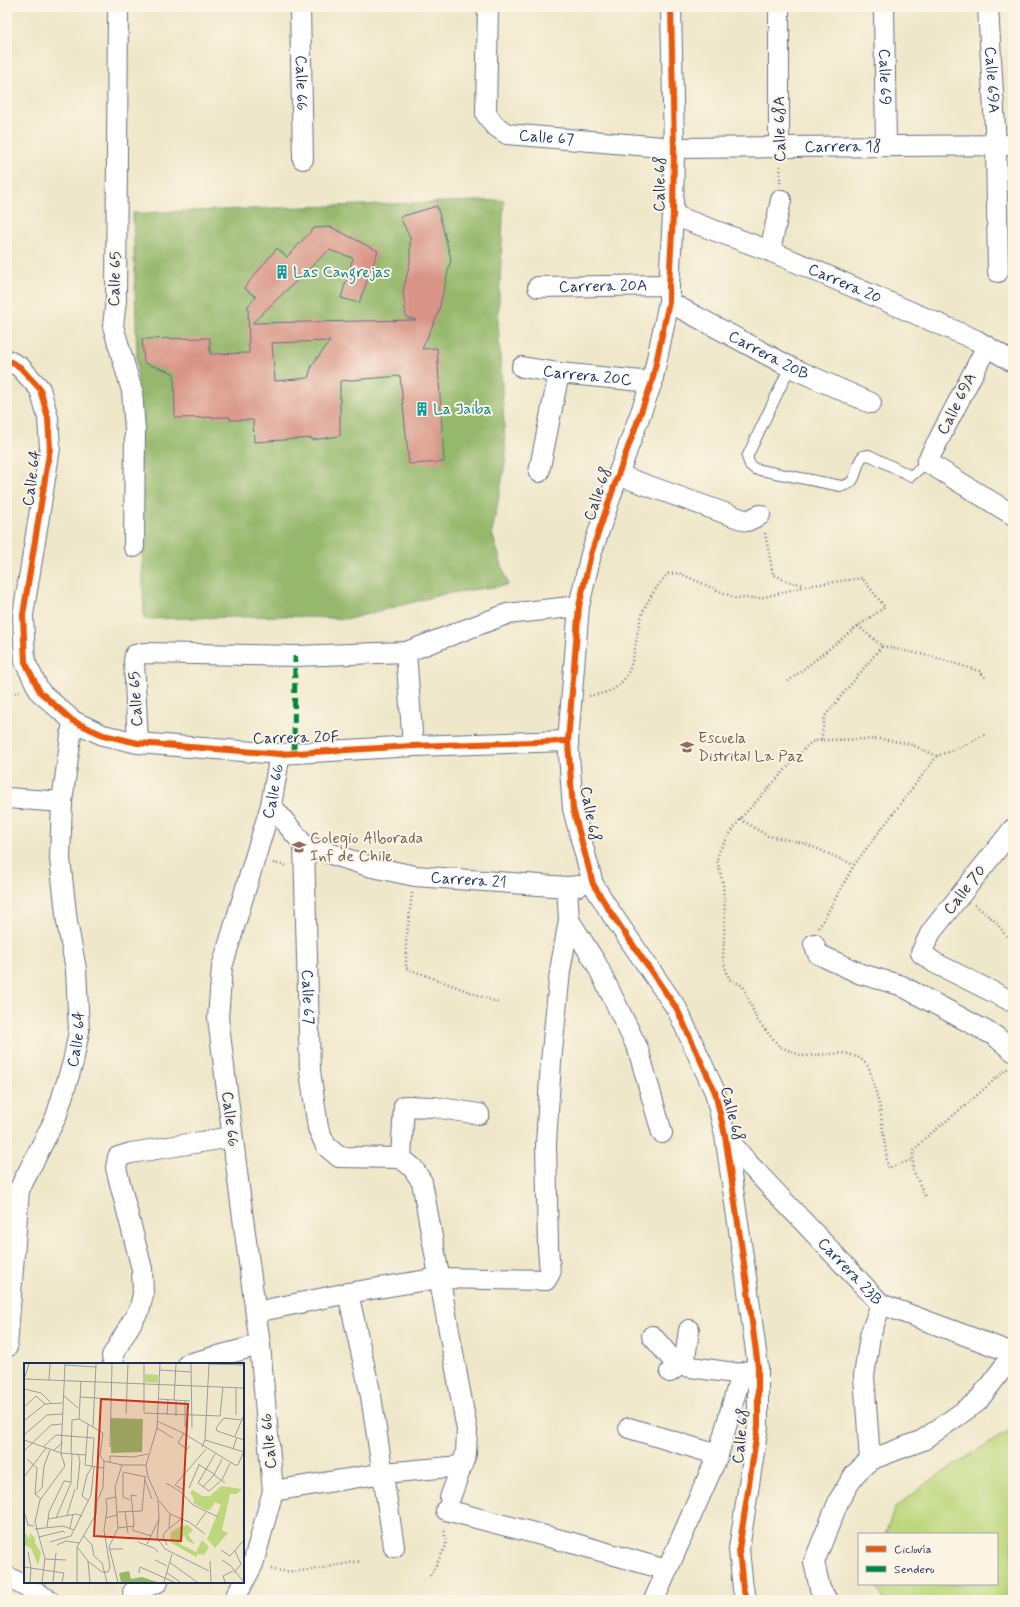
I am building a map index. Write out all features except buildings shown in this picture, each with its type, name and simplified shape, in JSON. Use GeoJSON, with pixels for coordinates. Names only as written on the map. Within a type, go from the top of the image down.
{"type":"FeatureCollection","features":[{"type":"Feature","properties":{"kind":"street","name":"Calle 65"},"geometry":{"type":"LineString","coordinates":[[118,7],[116,300],[112,326],[132,391],[135,430],[134,547]]}},
{"type":"Feature","properties":{"kind":"street","name":"Calle 66"},"geometry":{"type":"LineString","coordinates":[[300,7],[303,159]]}},
{"type":"Feature","properties":{"kind":"street","name":"Calle 67"},"geometry":{"type":"LineString","coordinates":[[488,7],[486,114],[494,125],[507,134],[674,148]]}},
{"type":"Feature","properties":{"kind":"street","name":"Calle 68"},"geometry":{"type":"LineString","coordinates":[[671,7],[674,148],[673,215],[669,293],[652,382],[591,554],[579,606],[568,741],[573,809],[593,884],[611,913],[677,1009],[715,1092],[725,1135],[746,1276],[749,1371],[758,1426],[739,1549],[743,1589],[747,1600]]}},
{"type":"Feature","properties":{"kind":"street","name":"Calle 68A"},"geometry":{"type":"LineString","coordinates":[[779,7],[779,147]]}},
{"type":"Feature","properties":{"kind":"street","name":"Calle 69"},"geometry":{"type":"LineString","coordinates":[[884,7],[886,146]]}},
{"type":"Feature","properties":{"kind":"street","name":"Calle 69A"},"geometry":{"type":"LineString","coordinates":[[988,7],[1004,145],[998,272]]}},
{"type":"Feature","properties":{"kind":"street","name":"Carrera 18"},"geometry":{"type":"LineString","coordinates":[[674,148],[1004,145]]}},
{"type":"Feature","properties":{"kind":"street"},"geometry":{"type":"LineString","coordinates":[[770,251],[781,200]]}},
{"type":"Feature","properties":{"kind":"street","name":"Carrera 20"},"geometry":{"type":"LineString","coordinates":[[673,215],[770,251],[987,346],[1013,362]]}},
{"type":"Feature","properties":{"kind":"street","name":"Carrera 20A"},"geometry":{"type":"LineString","coordinates":[[538,287],[669,293]]}},
{"type":"Feature","properties":{"kind":"street","name":"Carrera 20B"},"geometry":{"type":"LineString","coordinates":[[669,293],[790,367],[871,404]]}},
{"type":"Feature","properties":{"kind":"street","name":"Calle 69A"},"geometry":{"type":"LineString","coordinates":[[927,462],[987,346]]}},
{"type":"Feature","properties":{"kind":"street","name":"Calle 64"},"geometry":{"type":"LineString","coordinates":[[13,364],[40,389],[48,418],[50,448],[23,615],[26,662],[40,692]]}},
{"type":"Feature","properties":{"kind":"street","name":"Carrera 20C"},"geometry":{"type":"LineString","coordinates":[[522,367],[559,373],[652,382]]}},
{"type":"Feature","properties":{"kind":"street"},"geometry":{"type":"LineString","coordinates":[[539,472],[559,373]]}},
{"type":"Feature","properties":{"kind":"street"},"geometry":{"type":"LineString","coordinates":[[927,462],[1013,515]]}},
{"type":"Feature","properties":{"kind":"street"},"geometry":{"type":"LineString","coordinates":[[618,475],[747,521],[760,515]]}},
{"type":"Feature","properties":{"kind":"street"},"geometry":{"type":"LineString","coordinates":[[413,746],[406,652],[507,614],[579,606]]}},
{"type":"Feature","properties":{"kind":"street","name":"Calle 65"},"geometry":{"type":"LineString","coordinates":[[138,743],[134,661],[135,655],[144,653],[295,656],[406,652]]}},
{"type":"Feature","properties":{"kind":"street","name":"Carrera 20F"},"geometry":{"type":"LineString","coordinates":[[40,692],[73,721],[103,735],[138,743],[280,754],[413,746],[568,741]]}},
{"type":"Feature","properties":{"kind":"street","name":"Calle 64"},"geometry":{"type":"LineString","coordinates":[[7,1346],[19,1190],[56,1117],[73,1062],[79,1031],[76,969],[67,922],[60,859],[62,802],[73,721]]}},
{"type":"Feature","properties":{"kind":"street","name":"Calle 66"},"geometry":{"type":"LineString","coordinates":[[274,1491],[260,1345],[232,1138],[218,1018],[222,967],[271,805],[280,754]]}},
{"type":"Feature","properties":{"kind":"street"},"geometry":{"type":"LineString","coordinates":[[7,798],[62,802]]}},
{"type":"Feature","properties":{"kind":"street"},"geometry":{"type":"LineString","coordinates":[[271,805],[304,845]]}},
{"type":"Feature","properties":{"kind":"street","name":"Calle 70"},"geometry":{"type":"LineString","coordinates":[[1013,828],[961,896],[931,932],[921,953],[935,964],[1013,1002]]}},
{"type":"Feature","properties":{"kind":"street","name":"Calle 67"},"geometry":{"type":"LineString","coordinates":[[304,845],[310,1071],[318,1128],[326,1146],[339,1157],[401,1158]]}},
{"type":"Feature","properties":{"kind":"street","name":"Carrera 21"},"geometry":{"type":"LineString","coordinates":[[304,845],[368,866],[415,876],[567,887],[593,884]]}},
{"type":"Feature","properties":{"kind":"street"},"geometry":{"type":"LineString","coordinates":[[256,1312],[439,1278],[546,1280],[550,1273],[546,1144],[551,1062],[560,977],[569,920],[567,887]]}},
{"type":"Feature","properties":{"kind":"street"},"geometry":{"type":"LineString","coordinates":[[569,920],[596,964],[638,1049],[662,1133]]}},
{"type":"Feature","properties":{"kind":"street"},"geometry":{"type":"LineString","coordinates":[[814,944],[818,954],[861,974],[900,985],[995,1036],[1013,1050]]}},
{"type":"Feature","properties":{"kind":"street"},"geometry":{"type":"LineString","coordinates":[[479,1114],[404,1106],[401,1158],[413,1168],[422,1182],[467,1430],[466,1454],[448,1504],[576,1544],[667,1570]]}},
{"type":"Feature","properties":{"kind":"street","name":"Carrera 23B"},"geometry":{"type":"LineString","coordinates":[[725,1135],[746,1161],[881,1304],[1013,1354]]}},
{"type":"Feature","properties":{"kind":"street"},"geometry":{"type":"LineString","coordinates":[[114,1363],[112,1356],[140,1308],[143,1294],[142,1269],[116,1168],[118,1157],[131,1153],[232,1138]]}},
{"type":"Feature","properties":{"kind":"street"},"geometry":{"type":"LineString","coordinates":[[348,1294],[372,1396],[394,1547]]}},
{"type":"Feature","properties":{"kind":"street"},"geometry":{"type":"LineString","coordinates":[[870,1460],[864,1376],[870,1336],[881,1304]]}},
{"type":"Feature","properties":{"kind":"street"},"geometry":{"type":"LineString","coordinates":[[677,1368],[689,1330]]}},
{"type":"Feature","properties":{"kind":"street"},"geometry":{"type":"LineString","coordinates":[[652,1336],[677,1368],[749,1371]]}},
{"type":"Feature","properties":{"kind":"street"},"geometry":{"type":"LineString","coordinates":[[192,1363],[260,1345]]}},
{"type":"Feature","properties":{"kind":"street"},"geometry":{"type":"LineString","coordinates":[[827,1600],[820,1588],[814,1562],[839,1500],[855,1474],[870,1460],[924,1440],[977,1402],[1013,1354]]}},
{"type":"Feature","properties":{"kind":"street","name":"Calle 68"},"geometry":{"type":"LineString","coordinates":[[654,1600],[718,1455],[749,1371]]}},
{"type":"Feature","properties":{"kind":"street"},"geometry":{"type":"LineString","coordinates":[[629,1428],[718,1455]]}},
{"type":"Feature","properties":{"kind":"street"},"geometry":{"type":"LineString","coordinates":[[244,1575],[274,1491],[384,1473],[461,1466]]}},
{"type":"Feature","properties":{"kind":"street"},"geometry":{"type":"LineString","coordinates":[[10,1578],[49,1600]]}},
{"type":"Feature","properties":{"kind":"street"},"geometry":{"type":"LineString","coordinates":[[131,1591],[155,1583]]}},
{"type":"Feature","properties":{"kind":"street"},"geometry":{"type":"LineString","coordinates":[[234,1600],[241,1583]]}},
{"type":"Feature","properties":{"kind":"lane"},"geometry":{"type":"LineString","coordinates":[[790,367],[747,456],[750,465],[755,469],[841,486],[849,486],[853,482],[859,460],[863,456],[869,455],[911,476],[927,462]]}},
{"type":"Feature","properties":{"kind":"path"},"geometry":{"type":"LineString","coordinates":[[760,515],[773,574],[786,581],[806,586]]}},
{"type":"Feature","properties":{"kind":"path"},"geometry":{"type":"LineString","coordinates":[[571,701],[607,692],[620,685],[629,671],[642,615],[660,582],[668,574],[679,573],[735,598],[761,598],[806,586],[862,578],[886,607],[858,626],[786,683]]}},
{"type":"Feature","properties":{"kind":"path"},"geometry":{"type":"LineString","coordinates":[[858,626],[882,646],[934,657],[979,671],[985,677]]}},
{"type":"Feature","properties":{"kind":"path"},"geometry":{"type":"LineString","coordinates":[[821,740],[825,716],[882,646]]}},
{"type":"Feature","properties":{"kind":"path"},"geometry":{"type":"LineString","coordinates":[[814,944],[815,935],[854,865],[937,756],[961,747],[986,734]]}},
{"type":"Feature","properties":{"kind":"path"},"geometry":{"type":"LineString","coordinates":[[912,1160],[888,1168],[880,1108],[869,1067],[860,1058],[846,1053],[803,1056],[780,1047],[757,1020],[743,986],[729,979],[723,960],[725,916],[723,883],[717,860],[720,849],[740,819],[811,742],[821,740],[882,739],[910,744],[937,756]]}},
{"type":"Feature","properties":{"kind":"path"},"geometry":{"type":"LineString","coordinates":[[740,819],[768,836],[804,843],[854,865]]}},
{"type":"Feature","properties":{"kind":"path"},"geometry":{"type":"LineString","coordinates":[[254,859],[305,869]]}},
{"type":"Feature","properties":{"kind":"path"},"geometry":{"type":"LineString","coordinates":[[415,876],[406,944],[406,968],[499,1003]]}},
{"type":"Feature","properties":{"kind":"path"},"geometry":{"type":"LineString","coordinates":[[961,896],[978,906],[996,922],[1013,945]]}},
{"type":"Feature","properties":{"kind":"path"},"geometry":{"type":"LineString","coordinates":[[925,1196],[913,1170],[913,1152],[924,1139],[960,1110],[1013,1063]]}},
{"type":"Feature","properties":{"kind":"path"},"geometry":{"type":"LineString","coordinates":[[430,1576],[446,1546],[444,1516],[448,1504]]}},
{"type":"Feature","properties":{"kind":"path"},"geometry":{"type":"LineString","coordinates":[[248,1565],[280,1572],[361,1561]]}},
{"type":"Feature","properties":{"kind":"green space"},"geometry":{"type":"Polygon","coordinates":[[[504,200],[498,320],[506,459],[492,533],[508,585],[444,594],[349,619],[287,616],[144,619],[133,213],[504,200]]]}},
{"type":"Feature","properties":{"kind":"green space"},"geometry":{"type":"Polygon","coordinates":[[[1013,1428],[1013,1580],[1004,1600],[884,1600],[877,1588],[877,1585],[998,1585],[998,1533],[885,1533],[895,1508],[934,1478],[1013,1428]]]}},
{"type":"Feature","properties":{"kind":"marked path"},"geometry":{"type":"LineString","coordinates":[[294,753],[295,656]]}},
{"type":"Feature","properties":{"kind":"cycle path"},"geometry":{"type":"LineString","coordinates":[[671,7],[674,148],[669,302],[652,382],[591,554],[579,606],[568,741],[573,809],[593,884],[611,913],[677,1009],[715,1092],[725,1135],[758,1367],[758,1426],[739,1549],[743,1589],[747,1600]]}},
{"type":"Feature","properties":{"kind":"cycle path"},"geometry":{"type":"LineString","coordinates":[[7,360],[20,367],[40,389],[48,418],[50,448],[23,615],[25,662],[40,692],[73,721],[103,735],[138,743],[280,754],[413,746],[568,741]]}},
{"type":"Feature","properties":{"kind":"place","name":"Las Cangrejas"},"geometry":{"type":"Point","coordinates":[282,272]}},
{"type":"Feature","properties":{"kind":"place","name":"La Jaiba"},"geometry":{"type":"Point","coordinates":[422,409]}},
{"type":"Feature","properties":{"kind":"place","name":"Escuela Distrital La Paz"},"geometry":{"type":"Point","coordinates":[687,747]}},
{"type":"Feature","properties":{"kind":"place","name":"Colegio Alborada Inf de Chile"},"geometry":{"type":"Point","coordinates":[299,847]}}]}
